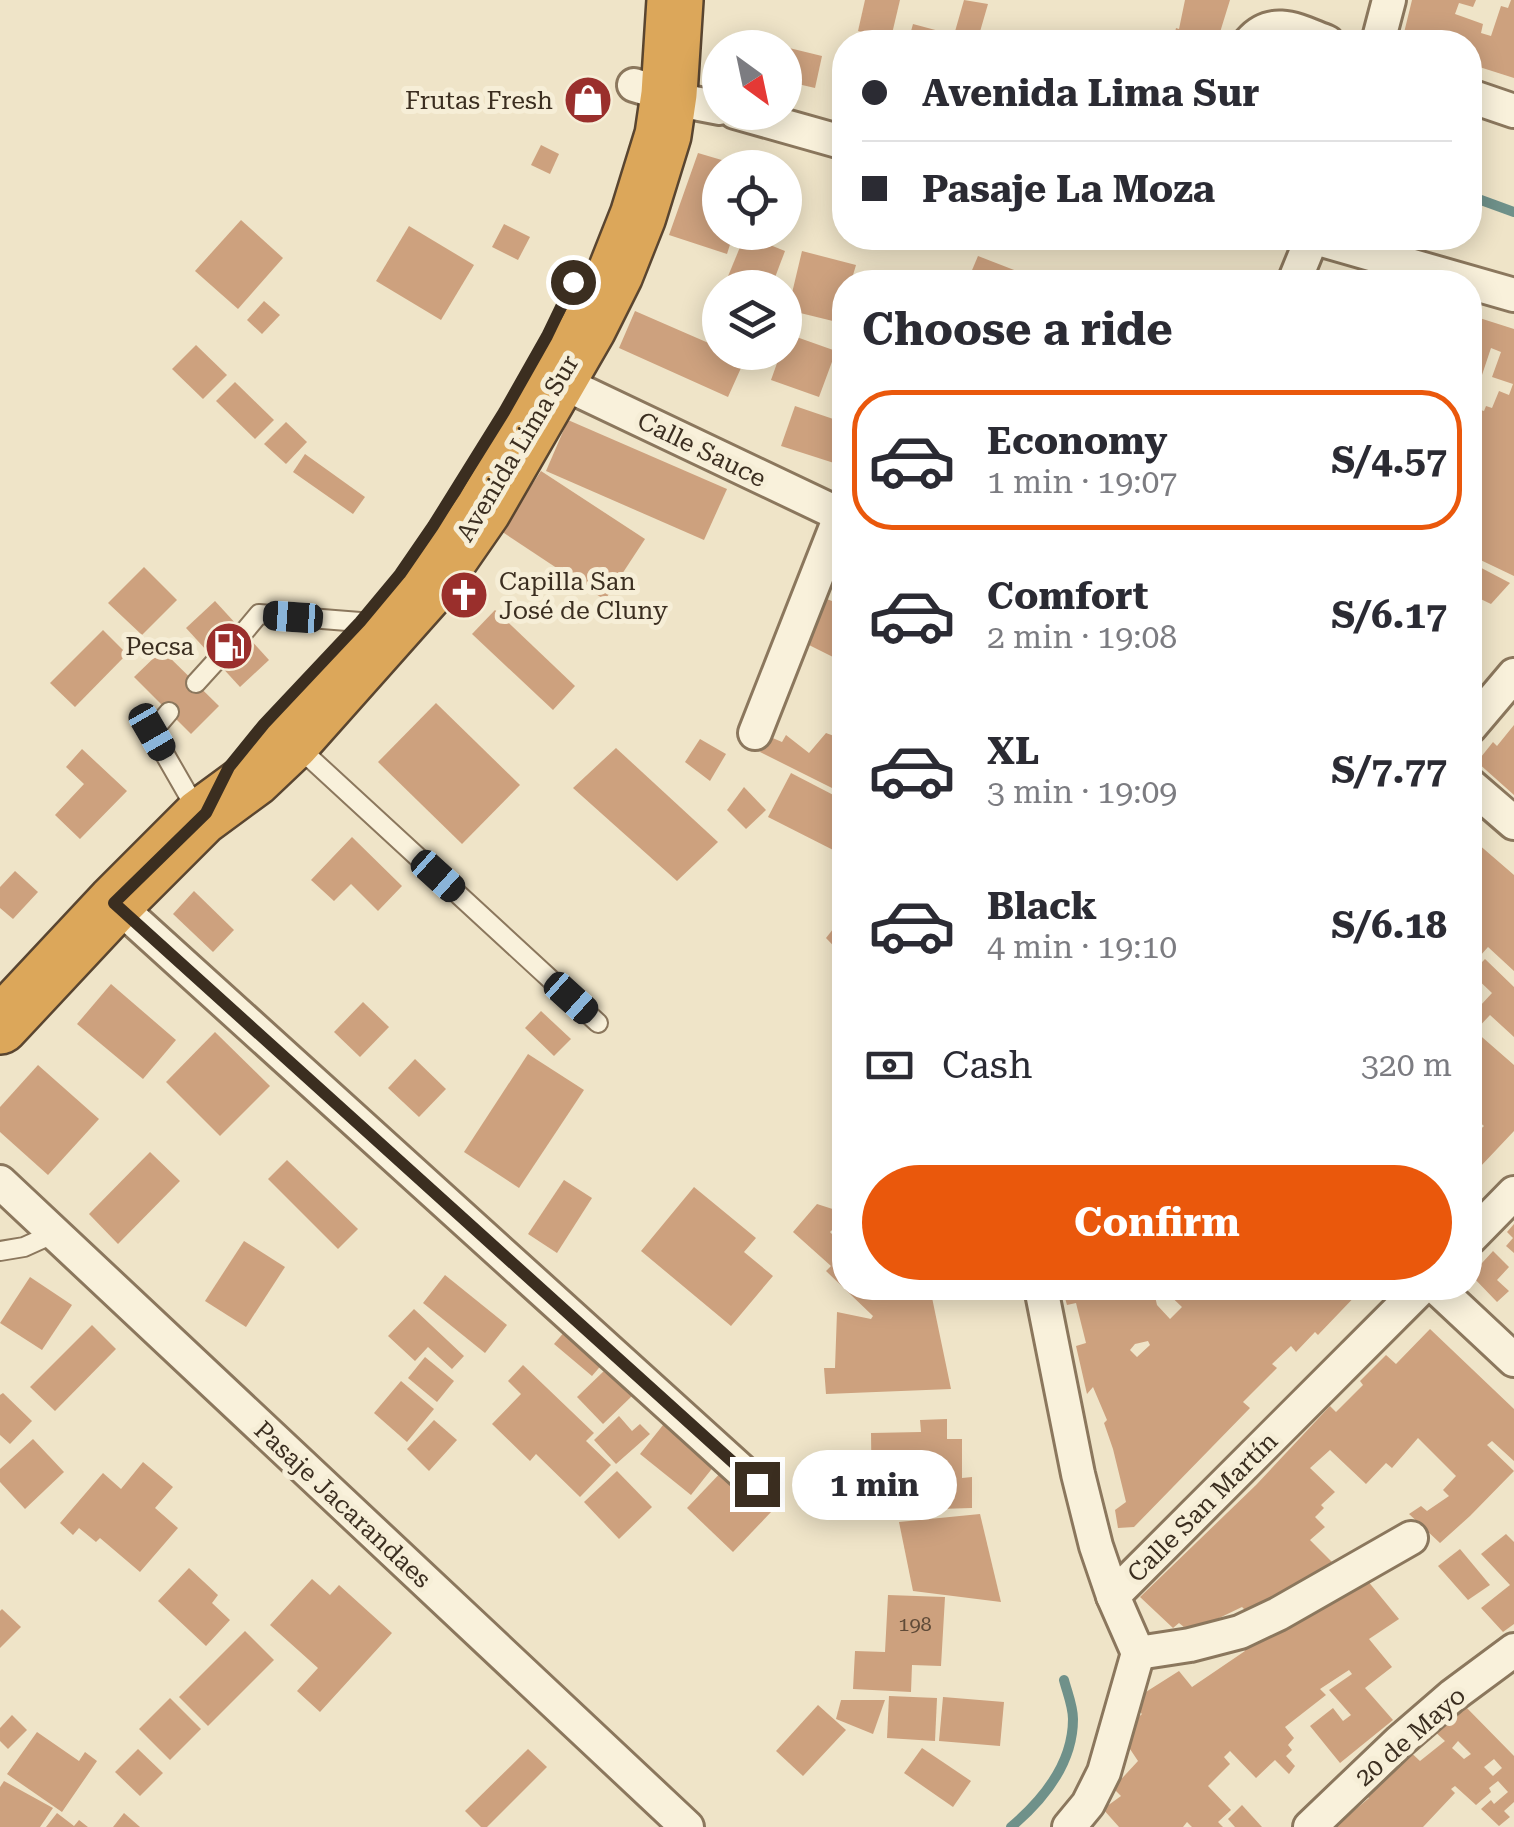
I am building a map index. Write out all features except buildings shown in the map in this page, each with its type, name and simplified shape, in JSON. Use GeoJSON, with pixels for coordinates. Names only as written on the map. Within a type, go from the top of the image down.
{"type":"FeatureCollection","features":[{"type":"Feature","properties":{"kind":"highway","name":"Avenida Lima Sur"},"geometry":{"type":"LineString","coordinates":[[639,0],[638,56],[674,96]]}},
{"type":"Feature","properties":{"kind":"highway","name":"Avenida Lima Sur"},"geometry":{"type":"LineString","coordinates":[[0,1026],[114,903],[203,815],[254,778],[292,742],[429,588],[483,510],[559,381],[608,288],[638,216],[674,96],[675,0]]}},
{"type":"Feature","properties":{"kind":"highway","name":"Avenida Lima Sur"},"geometry":{"type":"LineString","coordinates":[[203,815],[229,767],[360,622],[433,526],[507,407],[562,307],[610,186],[626,128],[674,96]]}},
{"type":"Feature","properties":{"kind":"street"},"geometry":{"type":"LineString","coordinates":[[1381,30],[1389,0]]}},
{"type":"Feature","properties":{"kind":"street"},"geometry":{"type":"LineString","coordinates":[[1265,30],[1284,26],[1295,30]]}},
{"type":"Feature","properties":{"kind":"street"},"geometry":{"type":"LineString","coordinates":[[1482,100],[1514,112]]}},
{"type":"Feature","properties":{"kind":"street"},"geometry":{"type":"LineString","coordinates":[[799,130],[832,139]]}},
{"type":"Feature","properties":{"kind":"street"},"geometry":{"type":"LineString","coordinates":[[1355,250],[1424,270]]}},
{"type":"Feature","properties":{"kind":"street"},"geometry":{"type":"LineString","coordinates":[[1482,287],[1514,296]]}},
{"type":"Feature","properties":{"kind":"street","name":"Calle Sauce"},"geometry":{"type":"LineString","coordinates":[[559,381],[832,507]]}},
{"type":"Feature","properties":{"kind":"street"},"geometry":{"type":"LineString","coordinates":[[755,733],[832,540]]}},
{"type":"Feature","properties":{"kind":"street"},"geometry":{"type":"LineString","coordinates":[[1482,713],[1514,676]]}},
{"type":"Feature","properties":{"kind":"street"},"geometry":{"type":"LineString","coordinates":[[1482,795],[1514,823]]}},
{"type":"Feature","properties":{"kind":"street"},"geometry":{"type":"LineString","coordinates":[[114,903],[757,1484]]}},
{"type":"Feature","properties":{"kind":"street","name":"Pasaje Jacarandaes"},"geometry":{"type":"LineString","coordinates":[[0,1182],[687,1827]]}},
{"type":"Feature","properties":{"kind":"street"},"geometry":{"type":"LineString","coordinates":[[1482,1226],[1514,1193]]}},
{"type":"Feature","properties":{"kind":"street"},"geometry":{"type":"LineString","coordinates":[[1043,1300],[1078,1474],[1113,1596]]}},
{"type":"Feature","properties":{"kind":"street","name":"Calle San Martín"},"geometry":{"type":"LineString","coordinates":[[1138,1653],[1113,1596],[1410,1300]]}},
{"type":"Feature","properties":{"kind":"street"},"geometry":{"type":"LineString","coordinates":[[1451,1300],[1514,1360]]}},
{"type":"Feature","properties":{"kind":"street"},"geometry":{"type":"LineString","coordinates":[[1069,1827],[1088,1804],[1104,1772],[1138,1653],[1240,1632],[1411,1538]]}},
{"type":"Feature","properties":{"kind":"street","name":"20 de Mayo"},"geometry":{"type":"LineString","coordinates":[[1310,1827],[1400,1741],[1514,1650]]}},
{"type":"Feature","properties":{"kind":"lane"},"geometry":{"type":"LineString","coordinates":[[244,632],[259,614],[360,622]]}},
{"type":"Feature","properties":{"kind":"lane"},"geometry":{"type":"LineString","coordinates":[[196,683],[216,661]]}},
{"type":"Feature","properties":{"kind":"lane"},"geometry":{"type":"LineString","coordinates":[[169,712],[152,732],[203,815]]}},
{"type":"Feature","properties":{"kind":"lane"},"geometry":{"type":"LineString","coordinates":[[292,742],[598,1023]]}},
{"type":"Feature","properties":{"kind":"lane"},"geometry":{"type":"LineString","coordinates":[[0,1251],[24,1247],[55,1234]]}},
{"type":"Feature","properties":{"kind":"waterway"},"geometry":{"type":"LineString","coordinates":[[1482,200],[1514,212]]}},
{"type":"Feature","properties":{"kind":"waterway"},"geometry":{"type":"LineString","coordinates":[[1011,1827],[1045,1793],[1068,1751],[1073,1714],[1064,1680]]}},
{"type":"Feature","properties":{"kind":"place","name":"Frutas Fresh"},"geometry":{"type":"Point","coordinates":[588,100]}},
{"type":"Feature","properties":{"kind":"place","name":"Capilla San José de Cluny"},"geometry":{"type":"Point","coordinates":[464,595]}},
{"type":"Feature","properties":{"kind":"place","name":"Pecsa"},"geometry":{"type":"Point","coordinates":[229,646]}},
{"type":"Feature","properties":{"kind":"route"},"geometry":{"type":"LineString","coordinates":[[573,282],[504,412],[400,574],[229,767],[206,813],[114,903],[757,1484]]}}]}
